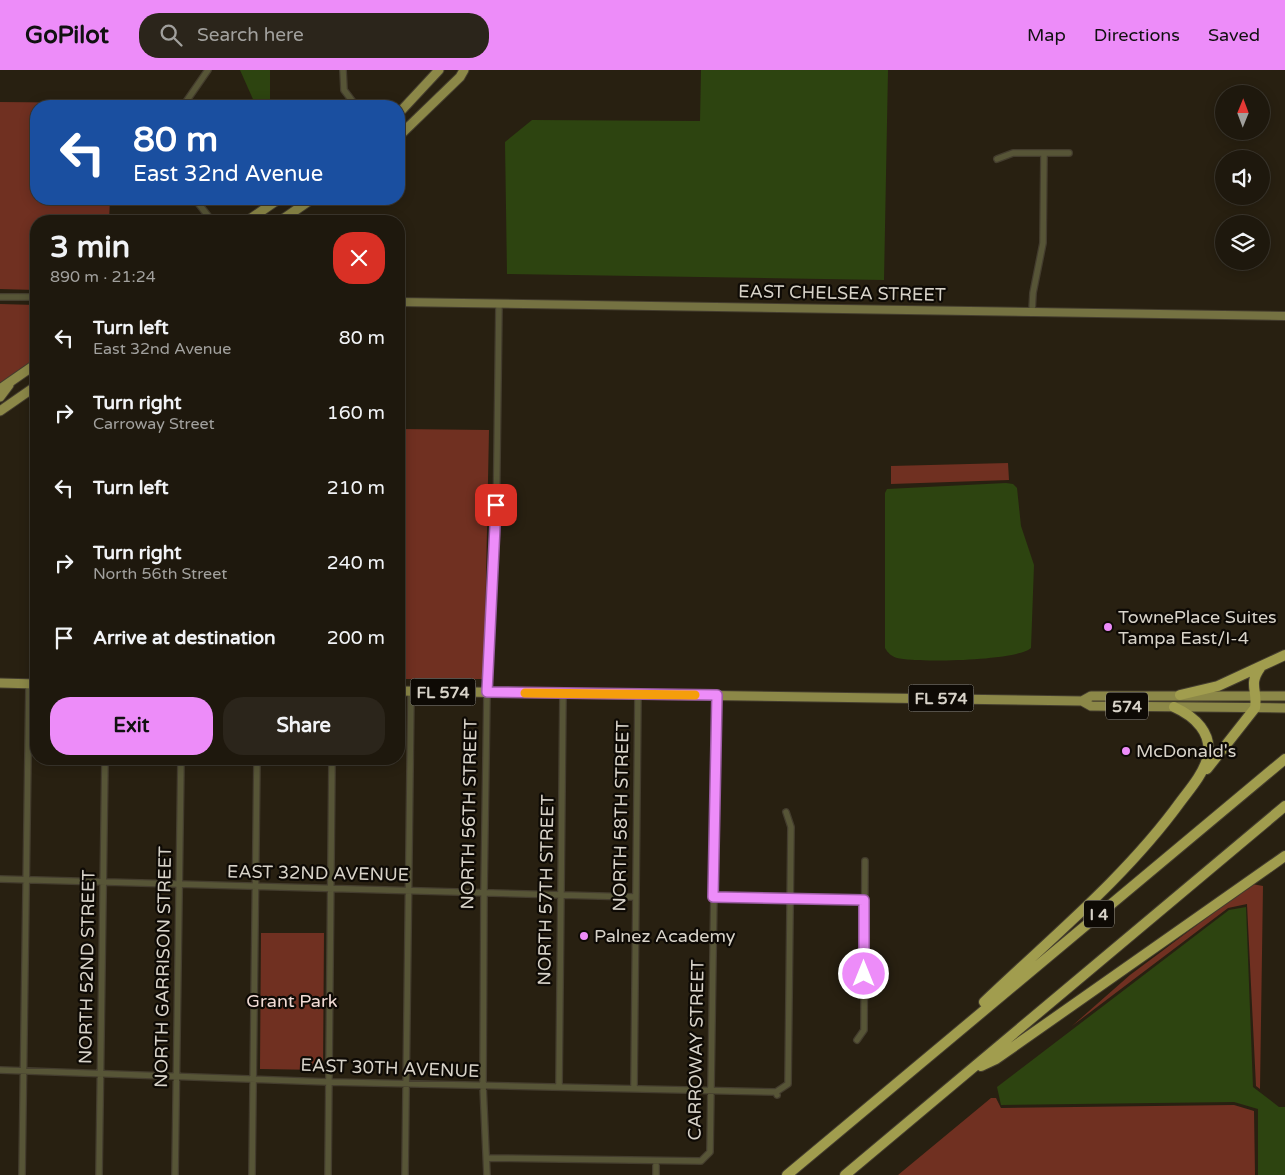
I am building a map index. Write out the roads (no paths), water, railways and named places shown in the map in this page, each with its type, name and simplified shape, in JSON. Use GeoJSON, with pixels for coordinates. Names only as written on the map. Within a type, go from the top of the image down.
{"type":"FeatureCollection","features":[{"type":"Feature","properties":{"kind":"highway"},"geometry":{"type":"LineString","coordinates":[[1180,695],[1218,686],[1285,655]]}},
{"type":"Feature","properties":{"kind":"highway"},"geometry":{"type":"LineString","coordinates":[[912,1070],[1115,877],[1172,813],[1255,708],[1257,696],[1253,686],[1254,677],[1260,668]]}},
{"type":"Feature","properties":{"kind":"highway"},"geometry":{"type":"LineString","coordinates":[[1172,813],[1207,759],[1208,744],[1199,723],[1189,714],[1174,707]]}},
{"type":"Feature","properties":{"kind":"highway","name":"I 4"},"geometry":{"type":"LineString","coordinates":[[787,1175],[1285,759]]}},
{"type":"Feature","properties":{"kind":"highway","name":"I 4"},"geometry":{"type":"LineString","coordinates":[[845,1175],[1285,806]]}},
{"type":"Feature","properties":{"kind":"highway"},"geometry":{"type":"LineString","coordinates":[[968,1071],[996,1059],[1285,856]]}},
{"type":"Feature","properties":{"kind":"main road"},"geometry":{"type":"LineString","coordinates":[[405,107],[439,70]]}},
{"type":"Feature","properties":{"kind":"main road"},"geometry":{"type":"LineString","coordinates":[[405,130],[462,73]]}},
{"type":"Feature","properties":{"kind":"main road"},"geometry":{"type":"LineString","coordinates":[[256,215],[270,205]]}},
{"type":"Feature","properties":{"kind":"main road"},"geometry":{"type":"LineString","coordinates":[[289,215],[303,205]]}},
{"type":"Feature","properties":{"kind":"main road"},"geometry":{"type":"LineString","coordinates":[[0,389],[30,368]]}},
{"type":"Feature","properties":{"kind":"main road"},"geometry":{"type":"LineString","coordinates":[[0,397],[9,382]]}},
{"type":"Feature","properties":{"kind":"main road"},"geometry":{"type":"LineString","coordinates":[[0,411],[30,390]]}},
{"type":"Feature","properties":{"kind":"main road"},"geometry":{"type":"LineString","coordinates":[[0,683],[30,684]]}},
{"type":"Feature","properties":{"kind":"main road","name":"FL 574"},"geometry":{"type":"LineString","coordinates":[[405,691],[1082,701],[1091,696],[1285,696]]}},
{"type":"Feature","properties":{"kind":"main road","name":"574"},"geometry":{"type":"LineString","coordinates":[[1082,701],[1091,706],[1285,708]]}},
{"type":"Feature","properties":{"kind":"street"},"geometry":{"type":"LineString","coordinates":[[187,100],[208,70]]}},
{"type":"Feature","properties":{"kind":"street"},"geometry":{"type":"LineString","coordinates":[[343,70],[344,90],[352,100]]}},
{"type":"Feature","properties":{"kind":"street"},"geometry":{"type":"LineString","coordinates":[[462,73],[468,70]]}},
{"type":"Feature","properties":{"kind":"street"},"geometry":{"type":"LineString","coordinates":[[997,159],[1013,153],[1069,153]]}},
{"type":"Feature","properties":{"kind":"street"},"geometry":{"type":"LineString","coordinates":[[1032,311],[1033,294],[1043,243],[1044,153]]}},
{"type":"Feature","properties":{"kind":"street"},"geometry":{"type":"LineString","coordinates":[[200,205],[207,215]]}},
{"type":"Feature","properties":{"kind":"street"},"geometry":{"type":"LineString","coordinates":[[0,296],[30,297]]}},
{"type":"Feature","properties":{"kind":"street","name":"EAST CHELSEA STREET"},"geometry":{"type":"LineString","coordinates":[[405,302],[1285,316]]}},
{"type":"Feature","properties":{"kind":"street","name":"NORTH 56TH STREET"},"geometry":{"type":"LineString","coordinates":[[487,1175],[483,1086],[484,892],[487,692],[496,536],[499,303]]}},
{"type":"Feature","properties":{"kind":"street"},"geometry":{"type":"LineString","coordinates":[[405,1175],[411,691]]}},
{"type":"Feature","properties":{"kind":"street","name":"NORTH 57TH STREET"},"geometry":{"type":"LineString","coordinates":[[559,1086],[563,693]]}},
{"type":"Feature","properties":{"kind":"street","name":"NORTH 58TH STREET"},"geometry":{"type":"LineString","coordinates":[[634,1088],[638,694]]}},
{"type":"Feature","properties":{"kind":"street","name":"CARROWAY STREET"},"geometry":{"type":"LineString","coordinates":[[656,1161],[701,1161],[710,1152],[717,695]]}},
{"type":"Feature","properties":{"kind":"street"},"geometry":{"type":"LineString","coordinates":[[22,1175],[26,879],[30,765]]}},
{"type":"Feature","properties":{"kind":"street","name":"NORTH 52ND STREET"},"geometry":{"type":"LineString","coordinates":[[99,1175],[105,765]]}},
{"type":"Feature","properties":{"kind":"street","name":"NORTH GARRISON STREET"},"geometry":{"type":"LineString","coordinates":[[175,1175],[181,765]]}},
{"type":"Feature","properties":{"kind":"street"},"geometry":{"type":"LineString","coordinates":[[252,1175],[257,765]]}},
{"type":"Feature","properties":{"kind":"street"},"geometry":{"type":"LineString","coordinates":[[328,1175],[332,765]]}},
{"type":"Feature","properties":{"kind":"street"},"geometry":{"type":"LineString","coordinates":[[786,812],[791,827],[789,898]]}},
{"type":"Feature","properties":{"kind":"street"},"geometry":{"type":"LineString","coordinates":[[858,1040],[864,1030],[865,861]]}},
{"type":"Feature","properties":{"kind":"street","name":"EAST 32ND AVENUE"},"geometry":{"type":"LineString","coordinates":[[0,878],[103,883],[635,897]]}},
{"type":"Feature","properties":{"kind":"street"},"geometry":{"type":"LineString","coordinates":[[713,897],[864,900]]}},
{"type":"Feature","properties":{"kind":"street","name":"EAST 30TH AVENUE"},"geometry":{"type":"LineString","coordinates":[[0,1070],[329,1082],[712,1090],[777,1094],[788,1084],[789,898]]}},
{"type":"Feature","properties":{"kind":"street"},"geometry":{"type":"LineString","coordinates":[[487,1158],[656,1161],[656,1175]]}},
{"type":"Feature","properties":{"kind":"place","name":"TownePlace Suites Tampa East/I-4"},"geometry":{"type":"Point","coordinates":[1108,627]}},
{"type":"Feature","properties":{"kind":"place","name":"McDonald's"},"geometry":{"type":"Point","coordinates":[1126,751]}},
{"type":"Feature","properties":{"kind":"place","name":"Palnez Academy"},"geometry":{"type":"Point","coordinates":[584,936]}},
{"type":"Feature","properties":{"kind":"park label","name":"Grant Park"},"geometry":{"type":"Point","coordinates":[292,1001]}}]}
